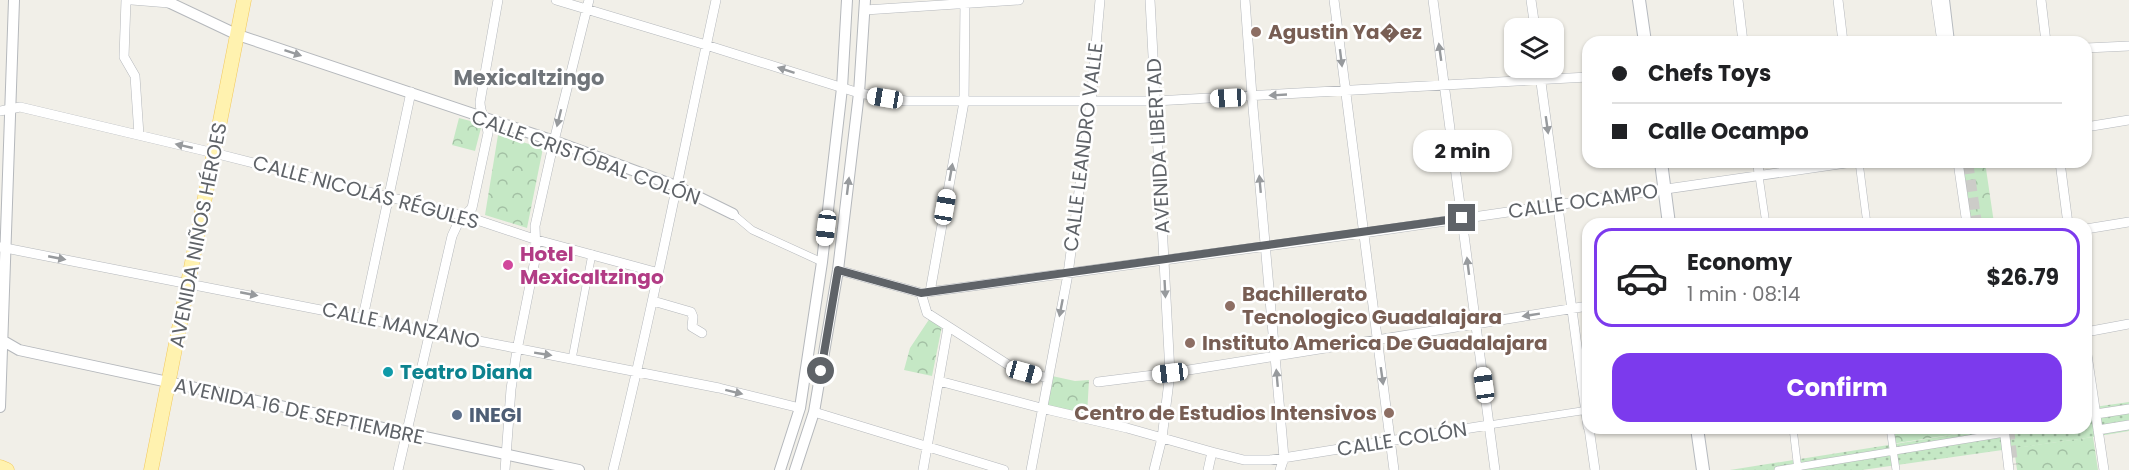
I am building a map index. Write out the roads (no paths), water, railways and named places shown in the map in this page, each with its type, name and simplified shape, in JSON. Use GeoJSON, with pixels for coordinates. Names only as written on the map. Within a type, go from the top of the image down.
{"type":"FeatureCollection","features":[{"type":"Feature","properties":{"kind":"main road","name":"AVENIDA NIÑOS HÉROES"},"geometry":{"type":"LineString","coordinates":[[151,470],[244,0]]}},
{"type":"Feature","properties":{"kind":"main road"},"geometry":{"type":"LineString","coordinates":[[1639,0],[1644,36]]}},
{"type":"Feature","properties":{"kind":"main road"},"geometry":{"type":"LineString","coordinates":[[1943,0],[1947,36]]}},
{"type":"Feature","properties":{"kind":"main road"},"geometry":{"type":"LineString","coordinates":[[1662,168],[1668,218]]}},
{"type":"Feature","properties":{"kind":"main road"},"geometry":{"type":"LineString","coordinates":[[1698,434],[1703,470]]}},
{"type":"Feature","properties":{"kind":"main road"},"geometry":{"type":"LineString","coordinates":[[0,467],[8,470]]}},
{"type":"Feature","properties":{"kind":"street"},"geometry":{"type":"LineString","coordinates":[[0,407],[5,110],[14,0]]}},
{"type":"Feature","properties":{"kind":"street"},"geometry":{"type":"LineString","coordinates":[[126,0],[124,57],[135,76],[139,135]]}},
{"type":"Feature","properties":{"kind":"street"},"geometry":{"type":"LineString","coordinates":[[132,0],[167,2]]}},
{"type":"Feature","properties":{"kind":"street"},"geometry":{"type":"LineString","coordinates":[[398,470],[452,236],[459,221],[472,208],[488,134],[488,125],[480,110],[480,102],[498,0]]}},
{"type":"Feature","properties":{"kind":"street"},"geometry":{"type":"LineString","coordinates":[[556,0],[588,5],[859,93],[906,101],[1155,102],[1582,77]]}},
{"type":"Feature","properties":{"kind":"street"},"geometry":{"type":"LineString","coordinates":[[613,470],[653,301],[716,0]]}},
{"type":"Feature","properties":{"kind":"street"},"geometry":{"type":"LineString","coordinates":[[780,470],[800,408],[822,262],[842,88],[847,0]]}},
{"type":"Feature","properties":{"kind":"street"},"geometry":{"type":"LineString","coordinates":[[795,470],[814,412],[838,270],[859,93],[865,5],[1019,0]]}},
{"type":"Feature","properties":{"kind":"street","name":"CALLE LEANDRO VALLE"},"geometry":{"type":"LineString","coordinates":[[1031,470],[1068,274],[1091,101],[1100,0]]}},
{"type":"Feature","properties":{"kind":"street","name":"AVENIDA LIBERTAD"},"geometry":{"type":"LineString","coordinates":[[1150,0],[1170,373],[1162,438],[1154,470]]}},
{"type":"Feature","properties":{"kind":"street"},"geometry":{"type":"LineString","coordinates":[[1245,0],[1284,458],[1280,470]]}},
{"type":"Feature","properties":{"kind":"street"},"geometry":{"type":"LineString","coordinates":[[1334,0],[1394,470]]}},
{"type":"Feature","properties":{"kind":"street"},"geometry":{"type":"LineString","coordinates":[[1433,0],[1495,470]]}},
{"type":"Feature","properties":{"kind":"street"},"geometry":{"type":"LineString","coordinates":[[1532,0],[1534,18]]}},
{"type":"Feature","properties":{"kind":"street"},"geometry":{"type":"LineString","coordinates":[[1738,0],[1742,36]]}},
{"type":"Feature","properties":{"kind":"street"},"geometry":{"type":"LineString","coordinates":[[1838,0],[1842,36]]}},
{"type":"Feature","properties":{"kind":"street"},"geometry":{"type":"LineString","coordinates":[[1936,0],[1941,36]]}},
{"type":"Feature","properties":{"kind":"street"},"geometry":{"type":"LineString","coordinates":[[2041,0],[2045,36]]}},
{"type":"Feature","properties":{"kind":"street"},"geometry":{"type":"LineString","coordinates":[[965,1],[964,102],[926,292],[927,314],[1010,366],[1047,378]]}},
{"type":"Feature","properties":{"kind":"street","name":"CALLE CRISTÓBAL COLÓN"},"geometry":{"type":"LineString","coordinates":[[167,2],[238,35],[554,141],[676,186],[733,214],[752,230],[838,270],[926,292]]}},
{"type":"Feature","properties":{"kind":"street"},"geometry":{"type":"LineString","coordinates":[[505,470],[517,350],[536,255],[535,226],[588,5]]}},
{"type":"Feature","properties":{"kind":"street"},"geometry":{"type":"LineString","coordinates":[[2092,48],[2129,46]]}},
{"type":"Feature","properties":{"kind":"street"},"geometry":{"type":"LineString","coordinates":[[1541,80],[1582,376]]}},
{"type":"Feature","properties":{"kind":"street"},"geometry":{"type":"LineString","coordinates":[[363,317],[411,92]]}},
{"type":"Feature","properties":{"kind":"street","name":"CALLE NICOLÁS RÉGULES"},"geometry":{"type":"LineString","coordinates":[[5,110],[20,106],[214,153],[465,216],[537,240],[659,273]]}},
{"type":"Feature","properties":{"kind":"street"},"geometry":{"type":"LineString","coordinates":[[2092,126],[2129,120]]}},
{"type":"Feature","properties":{"kind":"street"},"geometry":{"type":"LineString","coordinates":[[1759,168],[1765,218]]}},
{"type":"Feature","properties":{"kind":"street","name":"CALLE OCAMPO"},"geometry":{"type":"LineString","coordinates":[[926,292],[1363,233],[1558,203],[1813,168]]}},
{"type":"Feature","properties":{"kind":"street"},"geometry":{"type":"LineString","coordinates":[[1860,168],[1866,218]]}},
{"type":"Feature","properties":{"kind":"street"},"geometry":{"type":"LineString","coordinates":[[1959,168],[1966,218]]}},
{"type":"Feature","properties":{"kind":"street"},"geometry":{"type":"LineString","coordinates":[[2061,168],[2067,218]]}},
{"type":"Feature","properties":{"kind":"street"},"geometry":{"type":"LineString","coordinates":[[2092,228],[2129,222]]}},
{"type":"Feature","properties":{"kind":"street","name":"CALLE MANZANO"},"geometry":{"type":"LineString","coordinates":[[2,247],[719,388],[800,408]]}},
{"type":"Feature","properties":{"kind":"street"},"geometry":{"type":"LineString","coordinates":[[572,359],[592,254]]}},
{"type":"Feature","properties":{"kind":"street"},"geometry":{"type":"LineString","coordinates":[[653,301],[691,312],[692,327],[702,333]]}},
{"type":"Feature","properties":{"kind":"street"},"geometry":{"type":"LineString","coordinates":[[1098,382],[1170,373],[1582,307]]}},
{"type":"Feature","properties":{"kind":"street"},"geometry":{"type":"LineString","coordinates":[[2092,331],[2129,324]]}},
{"type":"Feature","properties":{"kind":"street"},"geometry":{"type":"LineString","coordinates":[[923,470],[948,327]]}},
{"type":"Feature","properties":{"kind":"street","name":"AVENIDA 16 DE SEPTIEMBRE"},"geometry":{"type":"LineString","coordinates":[[1,339],[18,351],[579,470]]}},
{"type":"Feature","properties":{"kind":"street","name":"AVENIDA 16 DE SEPTIEMBRE"},"geometry":{"type":"LineString","coordinates":[[0,356],[18,351]]}},
{"type":"Feature","properties":{"kind":"street","name":"CALLE COLÓN"},"geometry":{"type":"LineString","coordinates":[[939,381],[1244,460],[1284,458],[1582,411]]}},
{"type":"Feature","properties":{"kind":"street"},"geometry":{"type":"LineString","coordinates":[[2092,388],[2104,470]]}},
{"type":"Feature","properties":{"kind":"street"},"geometry":{"type":"LineString","coordinates":[[2096,414],[2129,409]]}},
{"type":"Feature","properties":{"kind":"street"},"geometry":{"type":"LineString","coordinates":[[814,412],[1004,470]]}},
{"type":"Feature","properties":{"kind":"street"},"geometry":{"type":"LineString","coordinates":[[2098,430],[2129,425]]}},
{"type":"Feature","properties":{"kind":"street"},"geometry":{"type":"LineString","coordinates":[[1590,434],[1595,470]]}},
{"type":"Feature","properties":{"kind":"street"},"geometry":{"type":"LineString","coordinates":[[1794,434],[1798,469]]}},
{"type":"Feature","properties":{"kind":"street"},"geometry":{"type":"LineString","coordinates":[[1891,434],[1896,470]]}},
{"type":"Feature","properties":{"kind":"street"},"geometry":{"type":"LineString","coordinates":[[1779,470],[1798,469],[1983,434]]}},
{"type":"Feature","properties":{"kind":"street"},"geometry":{"type":"LineString","coordinates":[[2005,434],[2010,468]]}},
{"type":"Feature","properties":{"kind":"street"},"geometry":{"type":"LineString","coordinates":[[1208,470],[1212,452]]}},
{"type":"Feature","properties":{"kind":"street"},"geometry":{"type":"LineString","coordinates":[[1267,470],[1270,460]]}},
{"type":"Feature","properties":{"kind":"tunnel"},"geometry":{"type":"LineString","coordinates":[[1968,168],[1975,218]]}},
{"type":"Feature","properties":{"kind":"tunnel"},"geometry":{"type":"LineString","coordinates":[[2009,434],[2012,465]]}},
{"type":"Feature","properties":{"kind":"place","name":"Agustin Ya�ez"},"geometry":{"type":"Point","coordinates":[1256,32]}},
{"type":"Feature","properties":{"kind":"place","name":"Hotel Mexicaltzingo"},"geometry":{"type":"Point","coordinates":[508,265]}},
{"type":"Feature","properties":{"kind":"place","name":"Bachillerato Tecnologico Guadalajara"},"geometry":{"type":"Point","coordinates":[1230,306]}},
{"type":"Feature","properties":{"kind":"place","name":"Instituto America De Guadalajara"},"geometry":{"type":"Point","coordinates":[1190,343]}},
{"type":"Feature","properties":{"kind":"place","name":"Teatro Diana"},"geometry":{"type":"Point","coordinates":[388,372]}},
{"type":"Feature","properties":{"kind":"place","name":"Centro de Estudios Intensivos"},"geometry":{"type":"Point","coordinates":[1389,413]}},
{"type":"Feature","properties":{"kind":"place","name":"INEGI"},"geometry":{"type":"Point","coordinates":[457,415]}},
{"type":"Feature","properties":{"kind":"district","name":"Mexicaltzingo"},"geometry":{"type":"Point","coordinates":[529,77]}}]}
